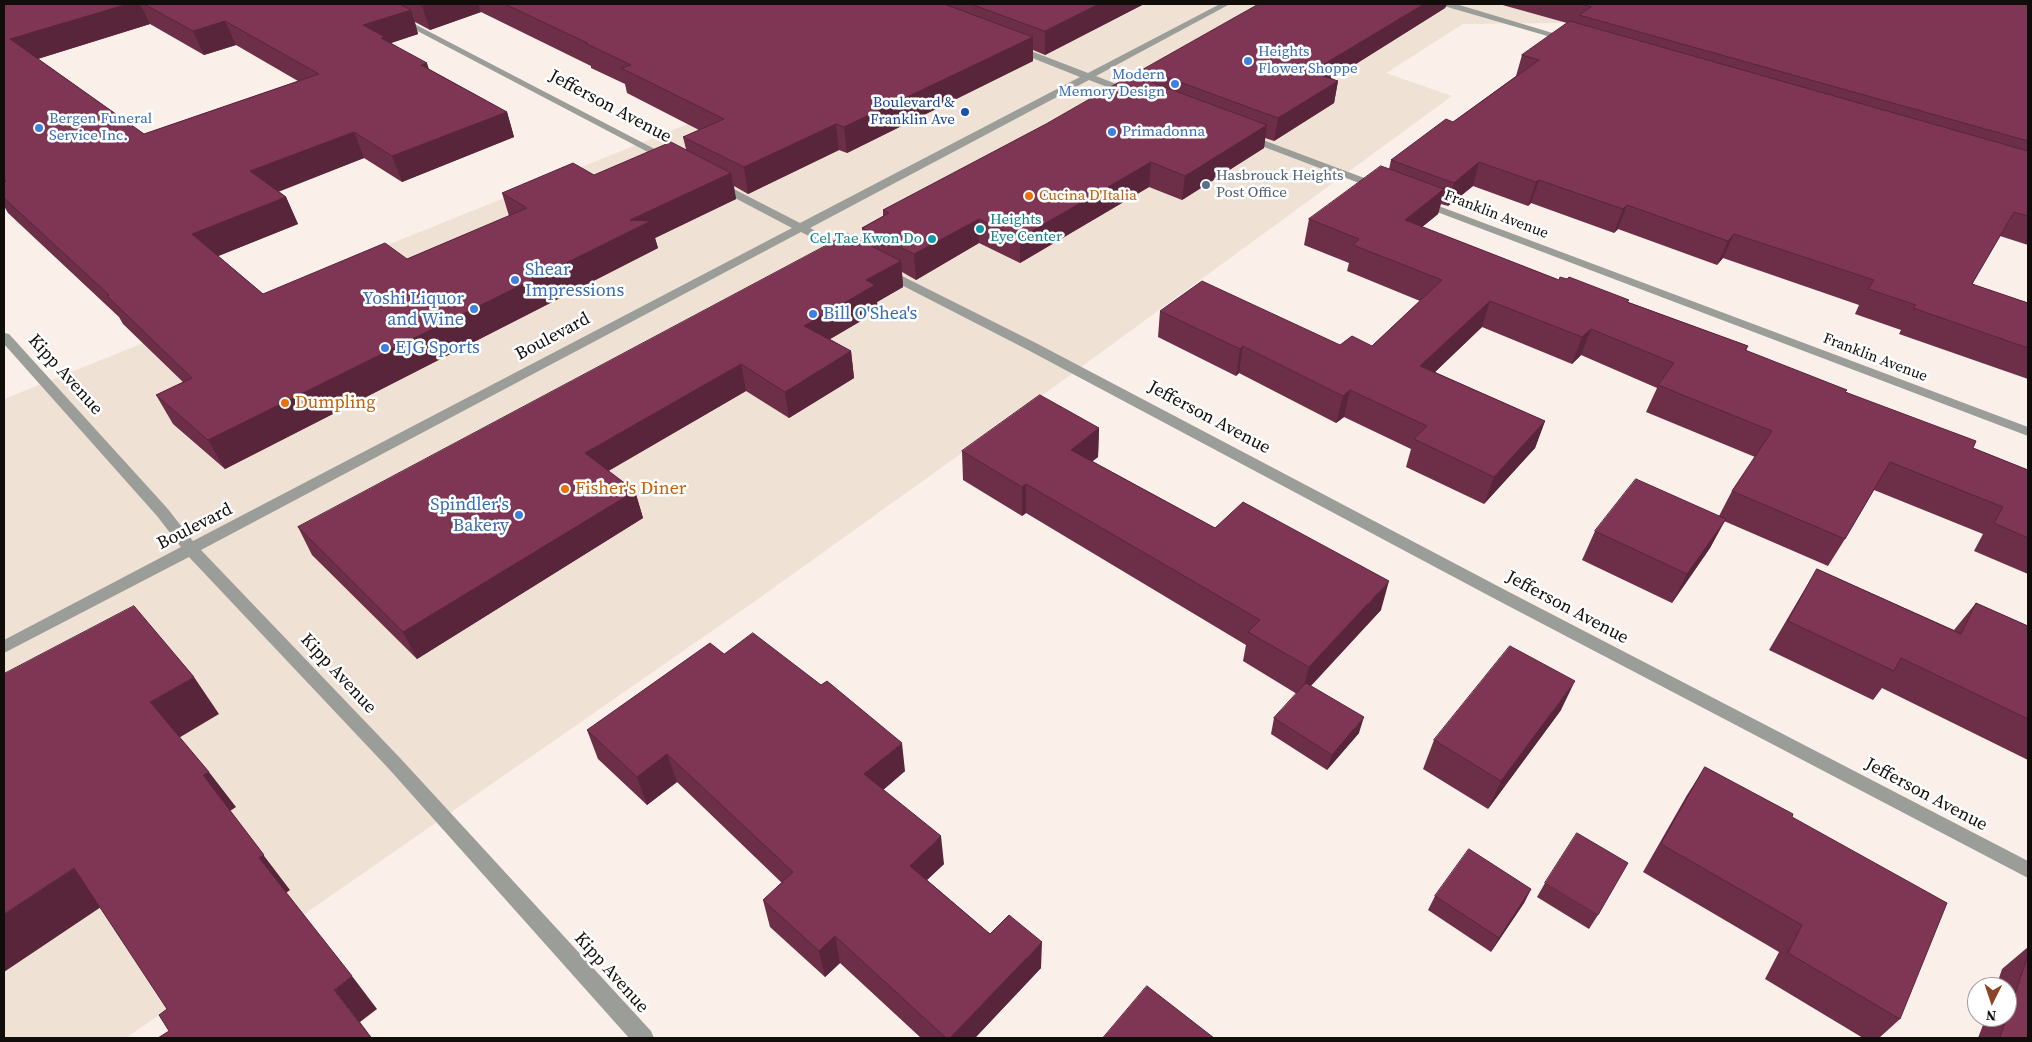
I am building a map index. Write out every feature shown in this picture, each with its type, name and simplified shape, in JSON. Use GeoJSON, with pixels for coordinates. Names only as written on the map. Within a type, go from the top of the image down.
{"type":"FeatureCollection","features":[{"type":"Feature","properties":{"kind":"street","name":"Jefferson Avenue"},"geometry":{"type":"LineString","coordinates":[[370,4],[679,164]]}},
{"type":"Feature","properties":{"kind":"street","name":"Boulevard"},"geometry":{"type":"LineString","coordinates":[[4,647],[192,550],[1086,76],[1226,4]]}},
{"type":"Feature","properties":{"kind":"street"},"geometry":{"type":"LineString","coordinates":[[1447,4],[1583,43]]}},
{"type":"Feature","properties":{"kind":"street"},"geometry":{"type":"LineString","coordinates":[[1509,22],[1521,13]]}},
{"type":"Feature","properties":{"kind":"street"},"geometry":{"type":"LineString","coordinates":[[1002,43],[1145,98]]}},
{"type":"Feature","properties":{"kind":"street"},"geometry":{"type":"LineString","coordinates":[[1236,133],[1391,191]]}},
{"type":"Feature","properties":{"kind":"street","name":"Jefferson Avenue"},"geometry":{"type":"LineString","coordinates":[[706,178],[1031,346],[1503,596],[2028,870]]}},
{"type":"Feature","properties":{"kind":"street","name":"Franklin Avenue"},"geometry":{"type":"LineString","coordinates":[[1409,198],[2028,432]]}},
{"type":"Feature","properties":{"kind":"street","name":"Kipp Avenue"},"geometry":{"type":"LineString","coordinates":[[4,336],[162,512],[192,550],[389,757],[642,1038]]}},
{"type":"Feature","properties":{"kind":"shaded area"},"geometry":{"type":"Polygon","coordinates":[[[905,4],[1585,4],[1560,23],[1463,24],[1386,73],[1452,96],[1036,400],[758,599],[126,1038],[4,1038],[4,399],[661,135],[849,56],[905,4]]]}},
{"type":"Feature","properties":{"kind":"building"},"geometry":{"type":"Polygon","coordinates":[[[4,4],[128,4],[10,39],[144,134],[319,74],[225,21],[193,31],[144,4],[399,4],[411,10],[363,25],[385,37],[381,38],[427,63],[421,65],[507,112],[392,156],[354,132],[250,171],[286,197],[192,234],[263,294],[385,243],[407,259],[527,208],[502,193],[573,163],[594,175],[671,142],[731,173],[630,220],[651,221],[208,440],[156,395],[192,378],[107,296],[109,295],[4,198],[4,182],[6,181],[4,180],[4,4]]]}},
{"type":"Feature","properties":{"kind":"building"},"geometry":{"type":"Polygon","coordinates":[[[505,4],[944,4],[1033,37],[844,127],[836,124],[744,167],[683,137],[724,119],[621,68],[631,65],[505,4]]]}},
{"type":"Feature","properties":{"kind":"building"},"geometry":{"type":"Polygon","coordinates":[[[971,4],[1099,4],[1045,31],[971,4]]]}},
{"type":"Feature","properties":{"kind":"building"},"geometry":{"type":"Polygon","coordinates":[[[1259,4],[1424,4],[1311,72],[1338,81],[1278,118],[1144,69],[1259,4]]]}},
{"type":"Feature","properties":{"kind":"building"},"geometry":{"type":"Polygon","coordinates":[[[1580,4],[2028,4],[2028,141],[1579,15],[1591,7],[1580,4]]]}},
{"type":"Feature","properties":{"kind":"building"},"geometry":{"type":"Polygon","coordinates":[[[1570,21],[2028,151],[2028,216],[2014,212],[1972,284],[2028,303],[2028,348],[1913,308],[1916,305],[1868,289],[1874,280],[1734,234],[1728,241],[1627,205],[1623,209],[1539,180],[1536,182],[1479,162],[1454,183],[1391,160],[1446,119],[1453,122],[1539,60],[1522,55],[1570,21]]]}},
{"type":"Feature","properties":{"kind":"building"},"geometry":{"type":"Polygon","coordinates":[[[1132,75],[1267,125],[1185,176],[1151,162],[1020,238],[979,219],[914,254],[862,228],[889,213],[883,210],[1046,124],[1132,75]]]}},
{"type":"Feature","properties":{"kind":"building"},"geometry":{"type":"Polygon","coordinates":[[[1381,166],[1444,189],[1405,220],[1559,280],[1560,277],[1567,279],[1569,277],[1629,300],[1627,302],[1748,346],[1745,350],[1847,390],[1845,392],[1976,441],[1973,448],[2028,470],[2028,538],[1994,523],[2003,507],[1890,462],[1845,539],[1732,491],[1772,431],[1658,385],[1674,363],[1591,329],[1582,337],[1490,301],[1420,366],[1545,421],[1494,477],[1414,439],[1427,426],[1350,390],[1343,396],[1243,346],[1240,349],[1160,311],[1202,281],[1340,345],[1352,336],[1372,346],[1442,280],[1353,245],[1359,239],[1309,219],[1381,166]]]}},
{"type":"Feature","properties":{"kind":"building"},"geometry":{"type":"Polygon","coordinates":[[[848,234],[901,261],[866,280],[875,285],[804,326],[851,351],[785,392],[741,364],[585,453],[635,491],[403,632],[298,527],[848,234]]]}},
{"type":"Feature","properties":{"kind":"building"},"geometry":{"type":"Polygon","coordinates":[[[1040,395],[1099,428],[1071,450],[1215,528],[1243,502],[1389,581],[1309,667],[1248,632],[1260,620],[1026,484],[1022,487],[962,451],[1040,395]]]}},
{"type":"Feature","properties":{"kind":"building"},"geometry":{"type":"Polygon","coordinates":[[[1636,479],[1726,519],[1687,574],[1595,531],[1636,479]]]}},
{"type":"Feature","properties":{"kind":"building"},"geometry":{"type":"Polygon","coordinates":[[[1817,569],[1961,634],[1976,603],[2028,626],[2028,719],[1901,658],[1894,671],[1788,621],[1817,569]]]}},
{"type":"Feature","properties":{"kind":"building"},"geometry":{"type":"Polygon","coordinates":[[[134,606],[194,677],[150,702],[209,772],[203,775],[264,855],[259,858],[352,976],[334,990],[371,1038],[158,1038],[169,1031],[159,1015],[167,1009],[74,868],[4,914],[4,674],[134,606]]]}},
{"type":"Feature","properties":{"kind":"building"},"geometry":{"type":"Polygon","coordinates":[[[753,633],[821,685],[827,681],[902,743],[864,774],[941,836],[910,866],[990,934],[1009,915],[1042,942],[950,1038],[946,1038],[835,936],[819,951],[763,900],[793,872],[667,754],[637,777],[587,730],[710,643],[724,654],[753,633]]]}},
{"type":"Feature","properties":{"kind":"building"},"geometry":{"type":"Polygon","coordinates":[[[1510,646],[1575,681],[1501,781],[1434,740],[1510,646]]]}},
{"type":"Feature","properties":{"kind":"building"},"geometry":{"type":"Polygon","coordinates":[[[1306,683],[1364,717],[1332,755],[1274,718],[1306,683]]]}},
{"type":"Feature","properties":{"kind":"building"},"geometry":{"type":"Polygon","coordinates":[[[1705,767],[1793,814],[1792,817],[1947,903],[1900,1019],[1788,953],[1802,925],[1661,844],[1705,767]]]}},
{"type":"Feature","properties":{"kind":"building"},"geometry":{"type":"Polygon","coordinates":[[[1577,833],[1628,863],[1598,915],[1545,883],[1577,833]]]}},
{"type":"Feature","properties":{"kind":"building"},"geometry":{"type":"Polygon","coordinates":[[[1469,849],[1531,889],[1499,938],[1435,896],[1469,849]]]}},
{"type":"Feature","properties":{"kind":"building"},"geometry":{"type":"Polygon","coordinates":[[[2028,956],[2028,1038],[2000,1038],[2004,1027],[2017,1027],[2017,988],[2028,956]]]}},
{"type":"Feature","properties":{"kind":"building"},"geometry":{"type":"Polygon","coordinates":[[[1147,986],[1214,1038],[1103,1038],[1147,986]]]}},
{"type":"Feature","properties":{"kind":"place","name":"Heights Flower Shoppe"},"geometry":{"type":"Point","coordinates":[1248,61]}},
{"type":"Feature","properties":{"kind":"place","name":"Modern Memory Design"},"geometry":{"type":"Point","coordinates":[1175,84]}},
{"type":"Feature","properties":{"kind":"place","name":"Boulevard & Franklin Ave"},"geometry":{"type":"Point","coordinates":[965,112]}},
{"type":"Feature","properties":{"kind":"place","name":"Bergen Funeral Service Inc."},"geometry":{"type":"Point","coordinates":[39,128]}},
{"type":"Feature","properties":{"kind":"place","name":"Primadonna"},"geometry":{"type":"Point","coordinates":[1112,132]}},
{"type":"Feature","properties":{"kind":"place","name":"Hasbrouck Heights Post Office"},"geometry":{"type":"Point","coordinates":[1206,185]}},
{"type":"Feature","properties":{"kind":"place","name":"Cucina D'Italia"},"geometry":{"type":"Point","coordinates":[1029,196]}},
{"type":"Feature","properties":{"kind":"place","name":"Heights Eye Center"},"geometry":{"type":"Point","coordinates":[980,229]}},
{"type":"Feature","properties":{"kind":"place","name":"Cel Tae Kwon Do"},"geometry":{"type":"Point","coordinates":[932,239]}},
{"type":"Feature","properties":{"kind":"place","name":"Shear Impressions"},"geometry":{"type":"Point","coordinates":[515,280]}},
{"type":"Feature","properties":{"kind":"place","name":"Yoshi Liquor and Wine"},"geometry":{"type":"Point","coordinates":[474,309]}},
{"type":"Feature","properties":{"kind":"place","name":"Bill O'Shea's"},"geometry":{"type":"Point","coordinates":[813,314]}},
{"type":"Feature","properties":{"kind":"place","name":"EJG Sports"},"geometry":{"type":"Point","coordinates":[385,348]}},
{"type":"Feature","properties":{"kind":"place","name":"Dumpling"},"geometry":{"type":"Point","coordinates":[285,403]}},
{"type":"Feature","properties":{"kind":"place","name":"Fisher's Diner"},"geometry":{"type":"Point","coordinates":[565,489]}},
{"type":"Feature","properties":{"kind":"place","name":"Spindler's Bakery"},"geometry":{"type":"Point","coordinates":[519,515]}}]}
